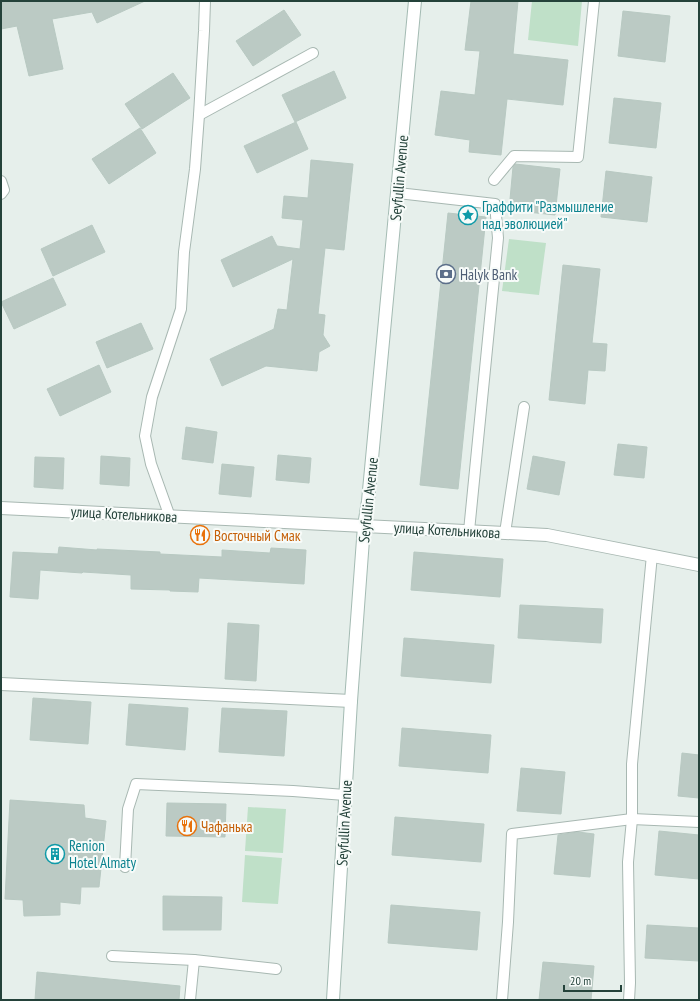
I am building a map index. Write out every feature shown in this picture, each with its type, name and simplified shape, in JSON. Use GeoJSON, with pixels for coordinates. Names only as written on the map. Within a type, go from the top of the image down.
{"type":"FeatureCollection","features":[{"type":"Feature","properties":{"kind":"street","name":"Seyfullin Avenue"},"geometry":{"type":"LineString","coordinates":[[333,1000],[351,701],[364,526],[368,501],[415,1]]}},
{"type":"Feature","properties":{"kind":"street","name":"улица Котельникова"},"geometry":{"type":"LineString","coordinates":[[1,508],[547,535],[699,565]]}},
{"type":"Feature","properties":{"kind":"street"},"geometry":{"type":"LineString","coordinates":[[1,684],[351,701]]}},
{"type":"Feature","properties":{"kind":"lane"},"geometry":{"type":"LineString","coordinates":[[170,517],[151,464],[145,436],[152,397],[181,309],[184,252],[195,169],[205,1]]}},
{"type":"Feature","properties":{"kind":"lane"},"geometry":{"type":"LineString","coordinates":[[494,180],[514,156],[578,157],[594,1]]}},
{"type":"Feature","properties":{"kind":"lane"},"geometry":{"type":"LineString","coordinates":[[199,115],[313,53]]}},
{"type":"Feature","properties":{"kind":"lane"},"geometry":{"type":"LineString","coordinates":[[1,181],[4,190],[1,194]]}},
{"type":"Feature","properties":{"kind":"lane"},"geometry":{"type":"LineString","coordinates":[[398,192],[495,204],[498,238],[469,532]]}},
{"type":"Feature","properties":{"kind":"lane"},"geometry":{"type":"LineString","coordinates":[[505,533],[524,407]]}},
{"type":"Feature","properties":{"kind":"lane"},"geometry":{"type":"LineString","coordinates":[[629,1000],[628,862],[632,819],[632,764],[652,555]]}},
{"type":"Feature","properties":{"kind":"lane"},"geometry":{"type":"LineString","coordinates":[[125,867],[128,809],[136,784],[294,791],[346,795]]}},
{"type":"Feature","properties":{"kind":"lane"},"geometry":{"type":"LineString","coordinates":[[502,1000],[508,922],[512,834],[632,819],[699,822]]}},
{"type":"Feature","properties":{"kind":"lane"},"geometry":{"type":"LineString","coordinates":[[112,956],[194,960],[276,970]]}},
{"type":"Feature","properties":{"kind":"lane"},"geometry":{"type":"LineString","coordinates":[[190,1000],[194,960]]}},
{"type":"Feature","properties":{"kind":"green space"},"geometry":{"type":"Polygon","coordinates":[[[532,1],[582,1],[578,46],[528,40],[532,1]]]}},
{"type":"Feature","properties":{"kind":"green space"},"geometry":{"type":"Polygon","coordinates":[[[509,239],[546,243],[539,295],[502,291],[509,239]]]}},
{"type":"Feature","properties":{"kind":"green space"},"geometry":{"type":"Polygon","coordinates":[[[248,807],[286,809],[283,853],[245,851],[248,807]]]}},
{"type":"Feature","properties":{"kind":"green space"},"geometry":{"type":"Polygon","coordinates":[[[245,855],[282,858],[278,904],[242,902],[245,855]]]}},
{"type":"Feature","properties":{"kind":"building"},"geometry":{"type":"Polygon","coordinates":[[[1,1],[145,1],[97,23],[92,12],[52,19],[63,69],[29,76],[17,26],[1,29],[1,1]]]}},
{"type":"Feature","properties":{"kind":"building"},"geometry":{"type":"Polygon","coordinates":[[[471,1],[518,1],[513,54],[568,60],[563,105],[507,99],[501,155],[469,152],[470,140],[435,135],[441,91],[475,95],[480,51],[465,50],[471,1]]]}},
{"type":"Feature","properties":{"kind":"building"},"geometry":{"type":"Polygon","coordinates":[[[284,10],[301,35],[253,66],[236,41],[284,10]]]}},
{"type":"Feature","properties":{"kind":"building"},"geometry":{"type":"Polygon","coordinates":[[[623,11],[670,16],[665,62],[618,56],[623,11]]]}},
{"type":"Feature","properties":{"kind":"building"},"geometry":{"type":"Polygon","coordinates":[[[334,71],[346,98],[295,122],[282,95],[334,71]]]}},
{"type":"Feature","properties":{"kind":"building"},"geometry":{"type":"Polygon","coordinates":[[[173,73],[190,98],[142,129],[125,104],[173,73]]]}},
{"type":"Feature","properties":{"kind":"building"},"geometry":{"type":"Polygon","coordinates":[[[614,98],[661,103],[656,148],[609,143],[614,98]]]}},
{"type":"Feature","properties":{"kind":"building"},"geometry":{"type":"Polygon","coordinates":[[[296,122],[308,149],[257,173],[244,146],[296,122]]]}},
{"type":"Feature","properties":{"kind":"building"},"geometry":{"type":"Polygon","coordinates":[[[140,128],[156,153],[109,184],[92,159],[140,128]]]}},
{"type":"Feature","properties":{"kind":"building"},"geometry":{"type":"Polygon","coordinates":[[[311,160],[353,164],[344,250],[325,248],[318,314],[325,315],[323,335],[330,346],[319,352],[317,371],[266,366],[222,386],[210,359],[274,329],[278,309],[287,310],[293,259],[233,287],[221,260],[272,236],[277,246],[300,249],[303,220],[282,218],[284,196],[308,198],[311,160]]]}},
{"type":"Feature","properties":{"kind":"building"},"geometry":{"type":"Polygon","coordinates":[[[515,164],[560,169],[555,215],[509,210],[513,167],[515,164]]]}},
{"type":"Feature","properties":{"kind":"building"},"geometry":{"type":"Polygon","coordinates":[[[606,171],[652,177],[647,222],[601,217],[606,171]]]}},
{"type":"Feature","properties":{"kind":"building"},"geometry":{"type":"Polygon","coordinates":[[[448,213],[486,217],[458,489],[420,485],[448,213]]]}},
{"type":"Feature","properties":{"kind":"building"},"geometry":{"type":"Polygon","coordinates":[[[92,225],[105,252],[53,276],[41,249],[92,225]]]}},
{"type":"Feature","properties":{"kind":"building"},"geometry":{"type":"Polygon","coordinates":[[[563,265],[600,269],[592,343],[607,344],[605,371],[588,370],[585,404],[549,400],[563,265]]]}},
{"type":"Feature","properties":{"kind":"building"},"geometry":{"type":"Polygon","coordinates":[[[53,278],[66,305],[14,329],[1,302],[53,278]]]}},
{"type":"Feature","properties":{"kind":"building"},"geometry":{"type":"Polygon","coordinates":[[[141,323],[153,349],[107,368],[96,342],[141,323]]]}},
{"type":"Feature","properties":{"kind":"building"},"geometry":{"type":"Polygon","coordinates":[[[99,365],[111,392],[60,416],[47,389],[99,365]]]}},
{"type":"Feature","properties":{"kind":"building"},"geometry":{"type":"Polygon","coordinates":[[[186,427],[217,432],[213,463],[182,459],[186,427]]]}},
{"type":"Feature","properties":{"kind":"building"},"geometry":{"type":"Polygon","coordinates":[[[618,444],[647,447],[644,478],[614,475],[618,444]]]}},
{"type":"Feature","properties":{"kind":"building"},"geometry":{"type":"Polygon","coordinates":[[[278,455],[311,458],[309,483],[276,480],[278,455]]]}},
{"type":"Feature","properties":{"kind":"building"},"geometry":{"type":"Polygon","coordinates":[[[101,456],[130,458],[129,486],[100,484],[101,456]]]}},
{"type":"Feature","properties":{"kind":"building"},"geometry":{"type":"Polygon","coordinates":[[[533,456],[565,462],[559,495],[527,489],[533,456]]]}},
{"type":"Feature","properties":{"kind":"building"},"geometry":{"type":"Polygon","coordinates":[[[35,457],[64,458],[63,489],[34,487],[35,457]]]}},
{"type":"Feature","properties":{"kind":"building"},"geometry":{"type":"Polygon","coordinates":[[[222,464],[254,467],[251,497],[219,494],[222,464]]]}},
{"type":"Feature","properties":{"kind":"building"},"geometry":{"type":"Polygon","coordinates":[[[59,547],[222,557],[222,550],[270,553],[271,548],[306,550],[304,584],[199,578],[198,592],[131,589],[131,575],[40,570],[38,599],[10,597],[13,552],[58,554],[59,547]]]}},
{"type":"Feature","properties":{"kind":"building"},"geometry":{"type":"Polygon","coordinates":[[[414,552],[503,559],[500,597],[411,590],[414,552]]]}},
{"type":"Feature","properties":{"kind":"building"},"geometry":{"type":"Polygon","coordinates":[[[520,605],[603,609],[601,643],[518,638],[520,605]]]}},
{"type":"Feature","properties":{"kind":"building"},"geometry":{"type":"Polygon","coordinates":[[[228,623],[259,625],[256,681],[225,679],[228,623]]]}},
{"type":"Feature","properties":{"kind":"building"},"geometry":{"type":"Polygon","coordinates":[[[404,638],[494,645],[491,683],[401,676],[404,638]]]}},
{"type":"Feature","properties":{"kind":"building"},"geometry":{"type":"Polygon","coordinates":[[[33,698],[91,702],[88,744],[30,740],[33,698]]]}},
{"type":"Feature","properties":{"kind":"building"},"geometry":{"type":"Polygon","coordinates":[[[129,704],[188,708],[185,750],[126,745],[129,704]]]}},
{"type":"Feature","properties":{"kind":"building"},"geometry":{"type":"Polygon","coordinates":[[[222,708],[287,711],[284,756],[219,752],[222,708]]]}},
{"type":"Feature","properties":{"kind":"building"},"geometry":{"type":"Polygon","coordinates":[[[402,728],[491,735],[488,773],[399,766],[402,728]]]}},
{"type":"Feature","properties":{"kind":"building"},"geometry":{"type":"Polygon","coordinates":[[[682,753],[699,755],[699,798],[678,796],[682,753]]]}},
{"type":"Feature","properties":{"kind":"building"},"geometry":{"type":"Polygon","coordinates":[[[521,768],[565,772],[561,814],[517,811],[521,768]]]}},
{"type":"Feature","properties":{"kind":"building","name":"Renion Hotel Almaty"},"geometry":{"type":"Polygon","coordinates":[[[10,800],[84,805],[85,818],[106,821],[99,887],[81,887],[80,904],[60,902],[60,915],[24,916],[23,900],[5,899],[10,800]]]}},
{"type":"Feature","properties":{"kind":"building"},"geometry":{"type":"Polygon","coordinates":[[[167,803],[226,804],[225,837],[166,836],[167,803]]]}},
{"type":"Feature","properties":{"kind":"building"},"geometry":{"type":"Polygon","coordinates":[[[395,817],[484,824],[481,862],[392,855],[395,817]]]}},
{"type":"Feature","properties":{"kind":"building"},"geometry":{"type":"Polygon","coordinates":[[[659,831],[699,835],[699,879],[655,875],[659,831]]]}},
{"type":"Feature","properties":{"kind":"building"},"geometry":{"type":"Polygon","coordinates":[[[578,832],[594,834],[590,877],[554,874],[558,835],[578,832]]]}},
{"type":"Feature","properties":{"kind":"building"},"geometry":{"type":"Polygon","coordinates":[[[163,896],[222,897],[221,930],[163,930],[163,896]]]}},
{"type":"Feature","properties":{"kind":"building"},"geometry":{"type":"Polygon","coordinates":[[[391,905],[480,912],[477,950],[388,943],[391,905]]]}},
{"type":"Feature","properties":{"kind":"building"},"geometry":{"type":"Polygon","coordinates":[[[647,925],[699,928],[699,961],[645,958],[647,925]]]}},
{"type":"Feature","properties":{"kind":"building"},"geometry":{"type":"Polygon","coordinates":[[[543,962],[594,966],[591,1000],[539,1000],[543,962]]]}},
{"type":"Feature","properties":{"kind":"building"},"geometry":{"type":"Polygon","coordinates":[[[37,972],[180,986],[179,1000],[35,1000],[37,972]]]}},
{"type":"Feature","properties":{"kind":"place","name":"Граффити \"Размышление над эволюцией\""},"geometry":{"type":"Point","coordinates":[468,215]}},
{"type":"Feature","properties":{"kind":"place","name":"Halyk Bank"},"geometry":{"type":"Point","coordinates":[446,274]}},
{"type":"Feature","properties":{"kind":"place","name":"Восточный Смак"},"geometry":{"type":"Point","coordinates":[200,535]}},
{"type":"Feature","properties":{"kind":"place","name":"Чафанька"},"geometry":{"type":"Point","coordinates":[187,826]}},
{"type":"Feature","properties":{"kind":"place","name":"Renion Hotel Almaty"},"geometry":{"type":"Point","coordinates":[55,854]}}]}
